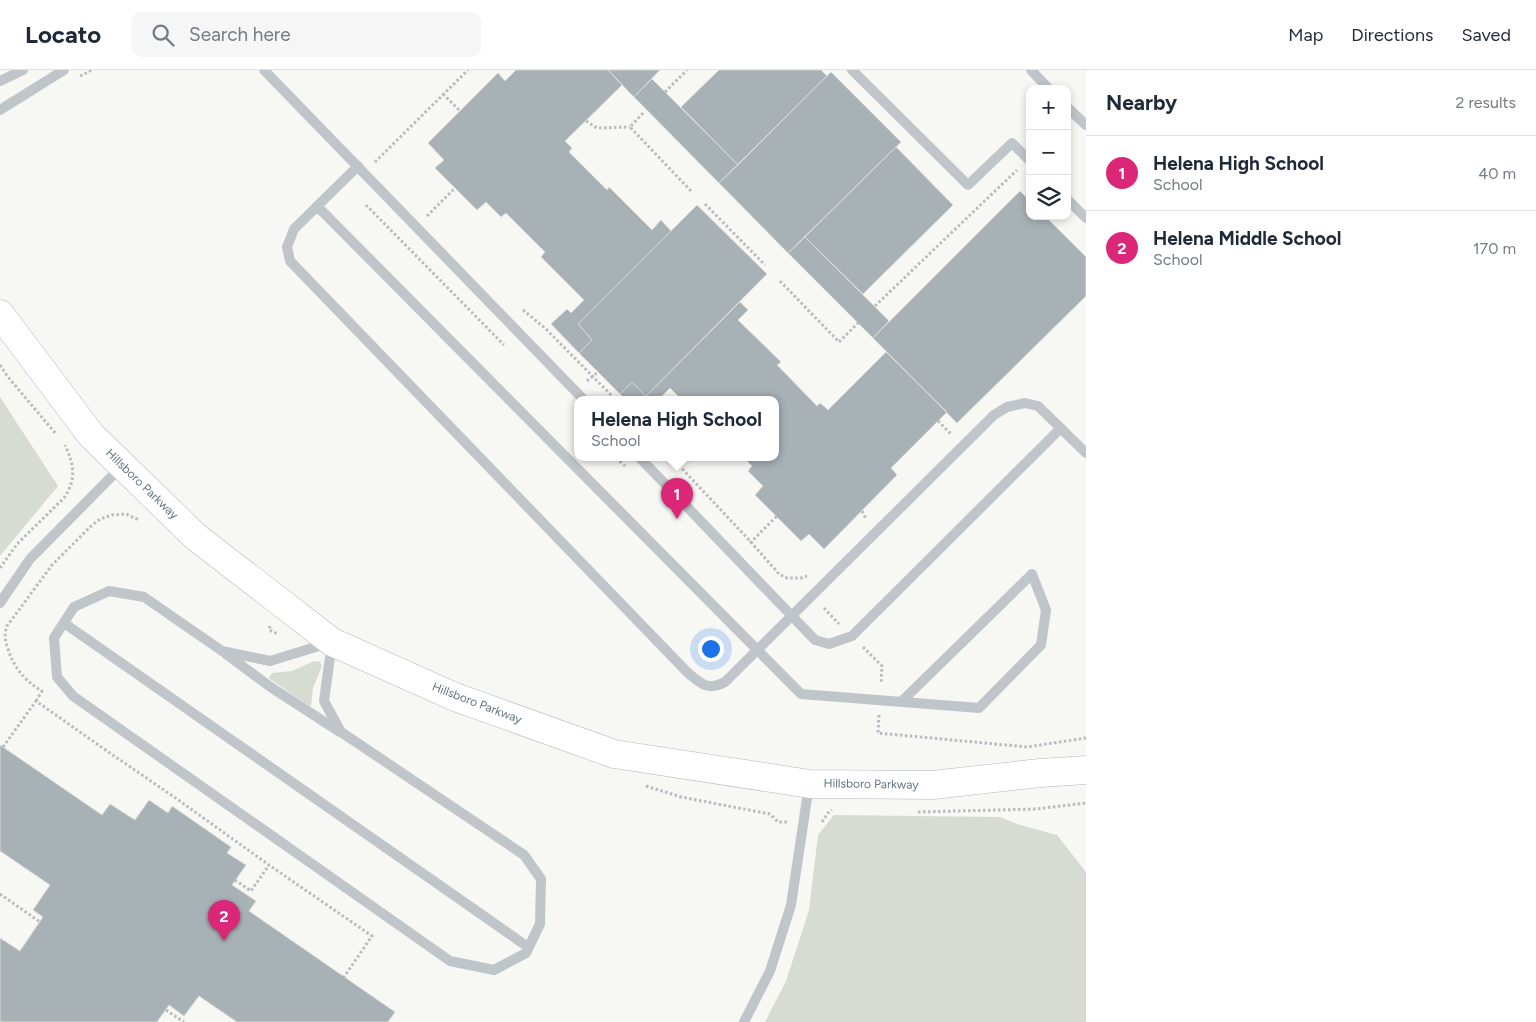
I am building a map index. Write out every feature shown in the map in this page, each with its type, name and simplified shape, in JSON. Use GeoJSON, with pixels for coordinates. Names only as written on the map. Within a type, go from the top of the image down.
{"type":"FeatureCollection","features":[{"type":"Feature","properties":{"kind":"street","name":"Hillsboro Parkway"},"geometry":{"type":"LineString","coordinates":[[1,314],[91,435],[196,537],[332,642],[455,697],[614,754],[810,784],[933,785],[1040,773],[1086,770]]}},
{"type":"Feature","properties":{"kind":"lane"},"geometry":{"type":"LineString","coordinates":[[0,81],[24,70]]}},
{"type":"Feature","properties":{"kind":"lane"},"geometry":{"type":"LineString","coordinates":[[0,110],[64,70]]}},
{"type":"Feature","properties":{"kind":"lane"},"geometry":{"type":"LineString","coordinates":[[264,70],[580,396]]}},
{"type":"Feature","properties":{"kind":"lane"},"geometry":{"type":"LineString","coordinates":[[852,70],[968,185],[1012,143],[1026,157]]}},
{"type":"Feature","properties":{"kind":"lane"},"geometry":{"type":"LineString","coordinates":[[1030,70],[1045,85]]}},
{"type":"Feature","properties":{"kind":"lane"},"geometry":{"type":"LineString","coordinates":[[1071,111],[1086,126]]}},
{"type":"Feature","properties":{"kind":"lane"},"geometry":{"type":"LineString","coordinates":[[358,166],[294,229],[287,247],[290,261],[700,684],[717,687],[725,682],[994,415],[1007,408],[1025,403],[1038,406],[1086,453]]}},
{"type":"Feature","properties":{"kind":"lane"},"geometry":{"type":"LineString","coordinates":[[1071,203],[1086,218]]}},
{"type":"Feature","properties":{"kind":"lane"},"geometry":{"type":"LineString","coordinates":[[317,206],[801,694],[901,702],[979,708],[1041,645],[1046,610],[1032,574],[901,702]]}},
{"type":"Feature","properties":{"kind":"lane"},"geometry":{"type":"LineString","coordinates":[[643,461],[814,640],[829,644],[852,636],[1061,428]]}},
{"type":"Feature","properties":{"kind":"lane"},"geometry":{"type":"LineString","coordinates":[[0,603],[30,559],[123,466]]}},
{"type":"Feature","properties":{"kind":"lane"},"geometry":{"type":"LineString","coordinates":[[109,591],[144,597],[222,651],[272,688],[524,855],[541,879],[540,924],[526,953],[494,970],[450,961],[73,696],[57,677],[54,638],[74,607],[109,591]]}},
{"type":"Feature","properties":{"kind":"lane"},"geometry":{"type":"LineString","coordinates":[[64,623],[528,947]]}},
{"type":"Feature","properties":{"kind":"lane"},"geometry":{"type":"LineString","coordinates":[[222,651],[270,661],[332,642],[324,700],[340,732]]}},
{"type":"Feature","properties":{"kind":"lane"},"geometry":{"type":"LineString","coordinates":[[744,1022],[770,971],[791,905],[810,784]]}},
{"type":"Feature","properties":{"kind":"path"},"geometry":{"type":"LineString","coordinates":[[374,162],[468,70]]}},
{"type":"Feature","properties":{"kind":"path"},"geometry":{"type":"LineString","coordinates":[[665,92],[687,70]]}},
{"type":"Feature","properties":{"kind":"path"},"geometry":{"type":"LineString","coordinates":[[444,94],[460,111]]}},
{"type":"Feature","properties":{"kind":"path"},"geometry":{"type":"LineString","coordinates":[[586,121],[597,128],[630,127],[643,113]]}},
{"type":"Feature","properties":{"kind":"path"},"geometry":{"type":"LineString","coordinates":[[630,127],[691,191]]}},
{"type":"Feature","properties":{"kind":"path"},"geometry":{"type":"LineString","coordinates":[[875,306],[1026,163]]}},
{"type":"Feature","properties":{"kind":"path"},"geometry":{"type":"LineString","coordinates":[[705,204],[765,265]]}},
{"type":"Feature","properties":{"kind":"path"},"geometry":{"type":"LineString","coordinates":[[366,205],[507,347]]}},
{"type":"Feature","properties":{"kind":"path"},"geometry":{"type":"LineString","coordinates":[[780,281],[839,342],[858,323]]}},
{"type":"Feature","properties":{"kind":"path"},"geometry":{"type":"LineString","coordinates":[[520,308],[546,329],[612,396]]}},
{"type":"Feature","properties":{"kind":"path"},"geometry":{"type":"LineString","coordinates":[[0,365],[58,436]]}},
{"type":"Feature","properties":{"kind":"path"},"geometry":{"type":"LineString","coordinates":[[938,421],[952,435],[946,441]]}},
{"type":"Feature","properties":{"kind":"path"},"geometry":{"type":"LineString","coordinates":[[0,568],[17,544],[68,492],[74,469],[64,443]]}},
{"type":"Feature","properties":{"kind":"path"},"geometry":{"type":"LineString","coordinates":[[675,461],[751,542],[778,574],[787,578],[801,578],[812,574]]}},
{"type":"Feature","properties":{"kind":"path"},"geometry":{"type":"LineString","coordinates":[[866,520],[873,514]]}},
{"type":"Feature","properties":{"kind":"path"},"geometry":{"type":"LineString","coordinates":[[736,557],[776,516]]}},
{"type":"Feature","properties":{"kind":"path"},"geometry":{"type":"LineString","coordinates":[[3,747],[36,700],[269,866],[372,936],[344,977]]}},
{"type":"Feature","properties":{"kind":"path"},"geometry":{"type":"LineString","coordinates":[[878,732],[1027,747],[1086,738]]}},
{"type":"Feature","properties":{"kind":"path"},"geometry":{"type":"LineString","coordinates":[[235,880],[251,891],[269,866]]}},
{"type":"Feature","properties":{"kind":"path"},"geometry":{"type":"LineString","coordinates":[[0,894],[40,922]]}},
{"type":"Feature","properties":{"kind":"path"},"geometry":{"type":"LineString","coordinates":[[166,1010],[184,1022]]}},
{"type":"Feature","properties":{"kind":"shaded area"},"geometry":{"type":"Polygon","coordinates":[[[0,397],[58,486],[0,556],[0,397]]]}},
{"type":"Feature","properties":{"kind":"shaded area"},"geometry":{"type":"Polygon","coordinates":[[[314,661],[320,662],[322,666],[313,688],[311,706],[269,677],[272,673],[292,671],[314,661]]]}},
{"type":"Feature","properties":{"kind":"shaded area"},"geometry":{"type":"Polygon","coordinates":[[[834,815],[1000,817],[1020,825],[1057,835],[1086,872],[1086,1022],[765,1022],[786,981],[809,910],[818,835],[834,815]]]}},
{"type":"Feature","properties":{"kind":"building"},"geometry":{"type":"Polygon","coordinates":[[[516,70],[608,70],[622,85],[565,141],[572,148],[569,152],[607,190],[609,187],[652,230],[661,220],[671,231],[578,324],[592,340],[579,353],[551,324],[567,309],[571,313],[584,300],[541,257],[545,252],[506,213],[501,217],[486,202],[477,210],[435,168],[444,160],[428,143],[498,73],[505,81],[516,70]]]}},
{"type":"Feature","properties":{"kind":"building"},"geometry":{"type":"Polygon","coordinates":[[[608,70],[660,70],[634,97],[608,70]]]}},
{"type":"Feature","properties":{"kind":"building"},"geometry":{"type":"Polygon","coordinates":[[[719,70],[821,70],[827,76],[738,165],[681,107],[719,70]]]}},
{"type":"Feature","properties":{"kind":"building"},"geometry":{"type":"Polygon","coordinates":[[[831,72],[901,142],[788,253],[719,183],[831,72]]]}},
{"type":"Feature","properties":{"kind":"building"},"geometry":{"type":"Polygon","coordinates":[[[652,79],[738,165],[719,183],[634,97],[652,79]]]}},
{"type":"Feature","properties":{"kind":"building"},"geometry":{"type":"Polygon","coordinates":[[[896,147],[953,205],[863,294],[805,237],[896,147]]]}},
{"type":"Feature","properties":{"kind":"building"},"geometry":{"type":"Polygon","coordinates":[[[1020,191],[1026,197],[1026,220],[1049,220],[1086,257],[1086,296],[957,423],[873,338],[1020,191]]]}},
{"type":"Feature","properties":{"kind":"building"},"geometry":{"type":"Polygon","coordinates":[[[697,205],[767,274],[646,396],[632,382],[620,394],[579,353],[592,340],[578,324],[697,205]]]}},
{"type":"Feature","properties":{"kind":"building"},"geometry":{"type":"Polygon","coordinates":[[[805,237],[889,321],[873,338],[788,253],[805,237]]]}},
{"type":"Feature","properties":{"kind":"building"},"geometry":{"type":"Polygon","coordinates":[[[740,302],[748,310],[738,320],[781,362],[777,365],[817,406],[820,403],[828,410],[886,352],[947,412],[891,468],[897,475],[824,549],[809,534],[801,541],[755,495],[763,486],[748,471],[752,466],[747,461],[779,461],[779,396],[678,396],[670,388],[662,396],[646,396],[740,302]]]}},
{"type":"Feature","properties":{"kind":"building"},"geometry":{"type":"Polygon","coordinates":[[[632,382],[646,396],[622,396],[620,394],[632,382]]]}},
{"type":"Feature","properties":{"kind":"building"},"geometry":{"type":"Polygon","coordinates":[[[0,745],[102,815],[110,804],[135,820],[149,800],[168,813],[172,806],[231,847],[227,853],[246,865],[232,885],[256,901],[249,911],[395,1012],[388,1022],[237,1022],[199,996],[184,1016],[169,1005],[157,1022],[0,1022],[0,938],[20,951],[43,917],[33,910],[50,885],[0,851],[0,745]]]}},
{"type":"Feature","properties":{"kind":"place","name":"Helena High School"},"geometry":{"type":"Point","coordinates":[677,519]}},
{"type":"Feature","properties":{"kind":"place","name":"Helena Middle School"},"geometry":{"type":"Point","coordinates":[224,941]}}]}
